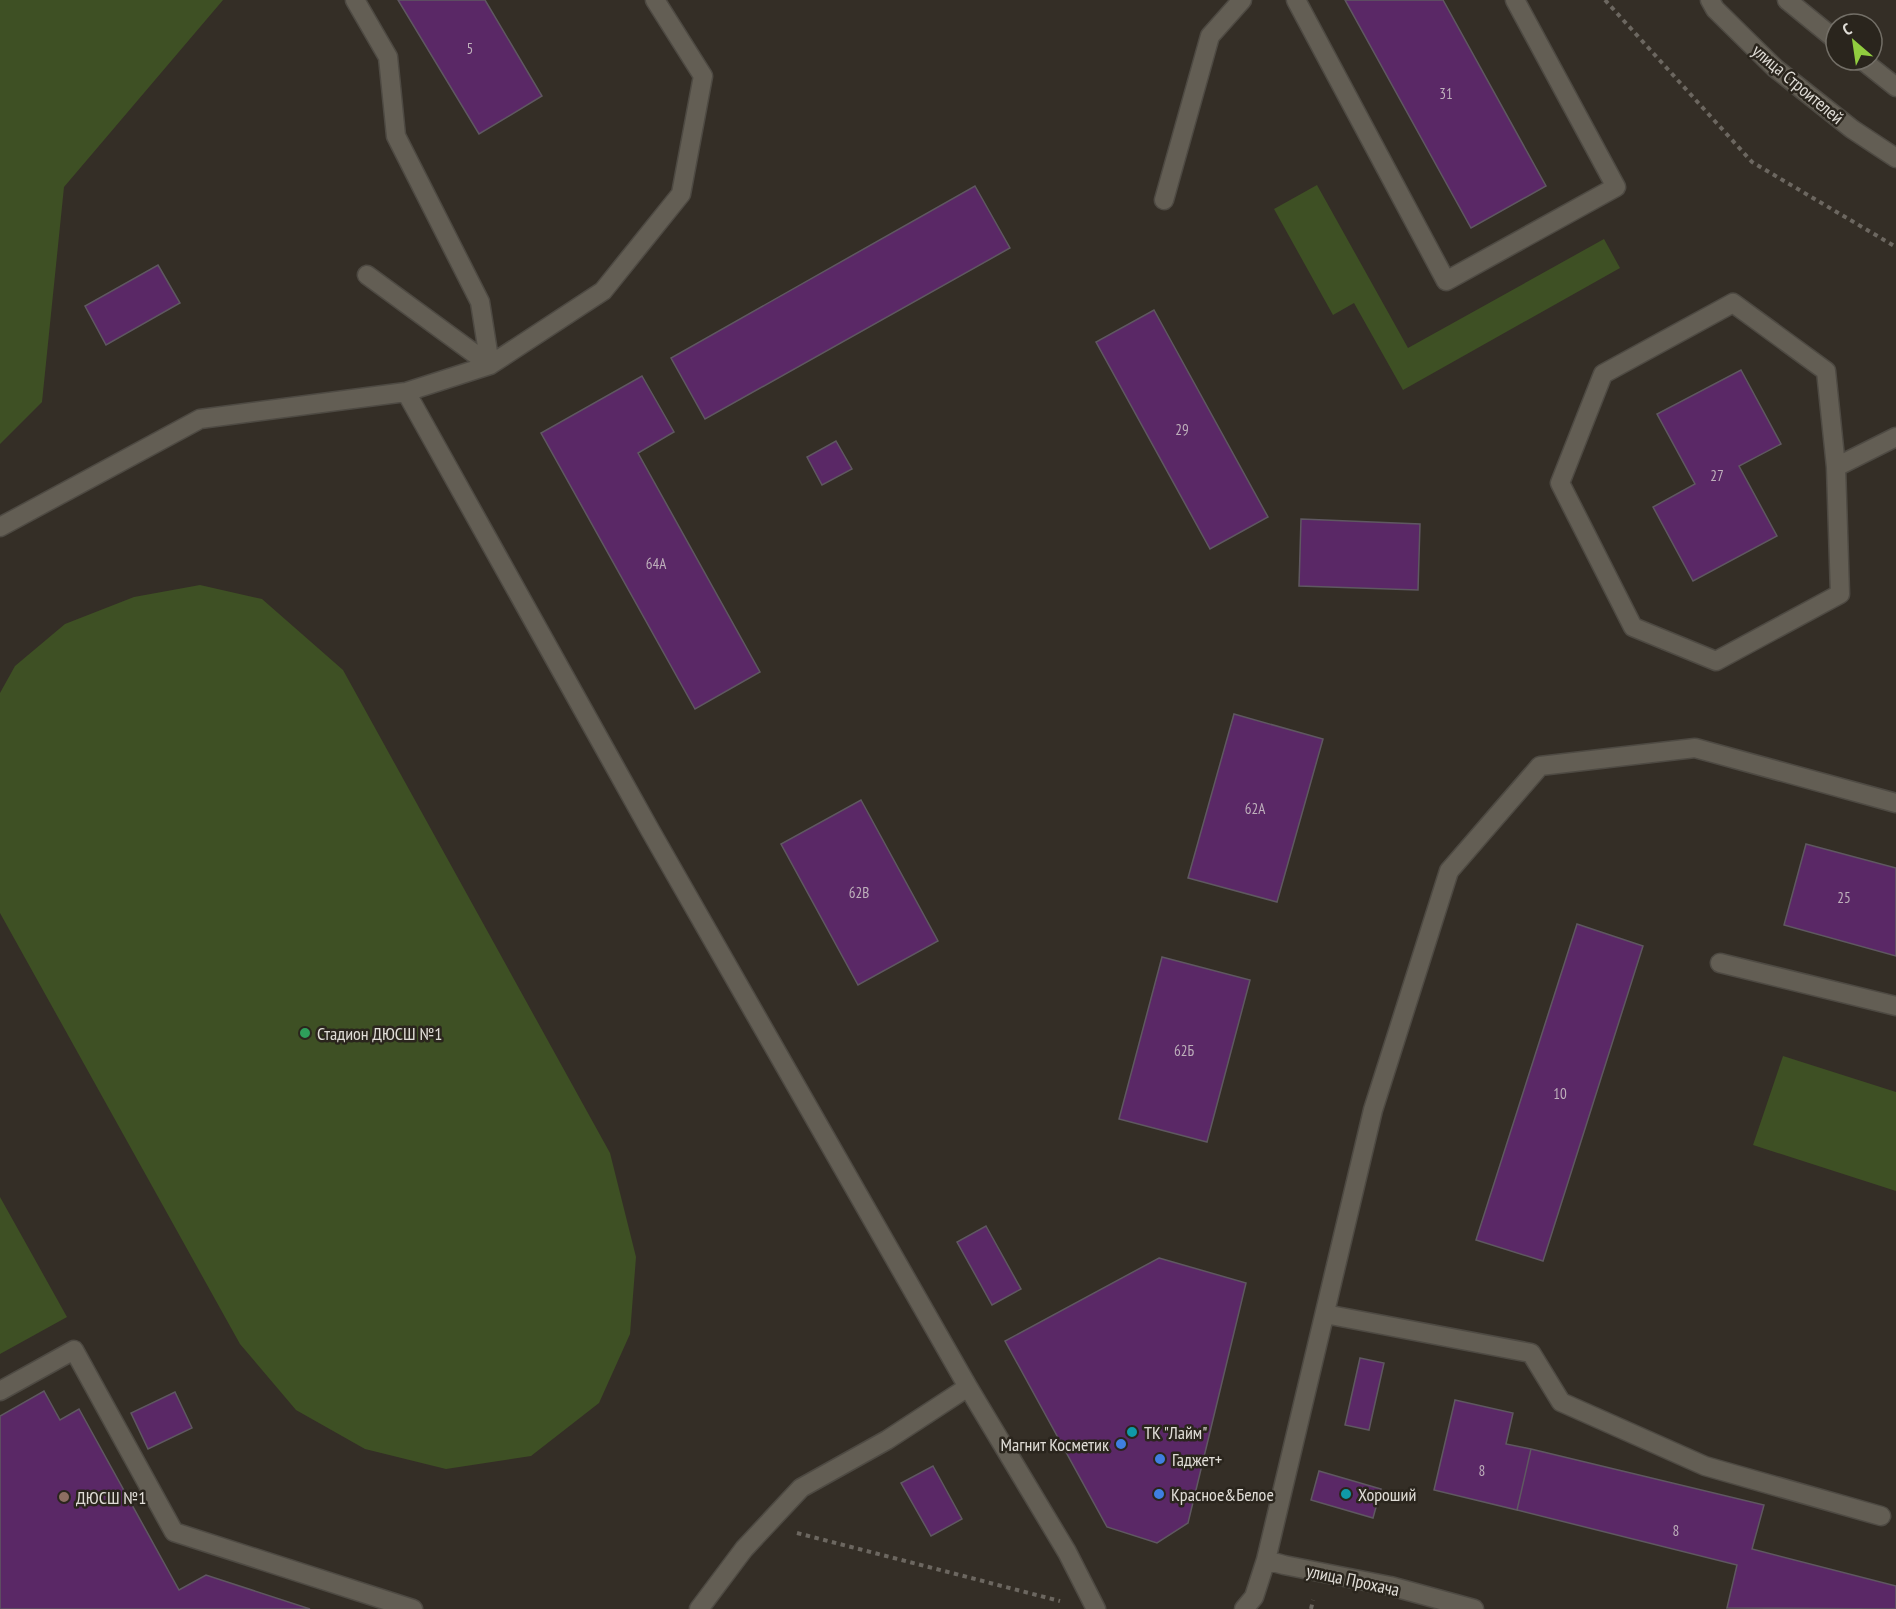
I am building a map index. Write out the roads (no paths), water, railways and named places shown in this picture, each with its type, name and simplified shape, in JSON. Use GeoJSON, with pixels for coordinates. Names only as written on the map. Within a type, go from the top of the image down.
{"type":"FeatureCollection","features":[{"type":"Feature","properties":{"kind":"street"},"geometry":{"type":"LineString","coordinates":[[355,0],[388,57],[396,136],[480,302],[490,365]]}},
{"type":"Feature","properties":{"kind":"street"},"geometry":{"type":"LineString","coordinates":[[0,527],[200,419],[406,392],[490,365],[603,291],[681,194],[703,76],[655,0]]}},
{"type":"Feature","properties":{"kind":"street"},"geometry":{"type":"LineString","coordinates":[[1164,201],[1210,36],[1242,0]]}},
{"type":"Feature","properties":{"kind":"street"},"geometry":{"type":"LineString","coordinates":[[1296,0],[1446,281],[1616,187],[1515,0]]}},
{"type":"Feature","properties":{"kind":"street","name":"улица Строителей"},"geometry":{"type":"LineString","coordinates":[[1710,0],[1715,9],[1775,68],[1852,129],[1896,158]]}},
{"type":"Feature","properties":{"kind":"street"},"geometry":{"type":"LineString","coordinates":[[1787,0],[1824,30]]}},
{"type":"Feature","properties":{"kind":"street"},"geometry":{"type":"LineString","coordinates":[[1877,72],[1896,87]]}},
{"type":"Feature","properties":{"kind":"street"},"geometry":{"type":"LineString","coordinates":[[367,275],[490,365]]}},
{"type":"Feature","properties":{"kind":"street"},"geometry":{"type":"LineString","coordinates":[[1733,303],[1826,371],[1836,467],[1840,594],[1716,661],[1633,627],[1560,483],[1604,374],[1733,303]]}},
{"type":"Feature","properties":{"kind":"street"},"geometry":{"type":"LineString","coordinates":[[406,392],[650,830],[968,1387],[1067,1552],[1096,1609]]}},
{"type":"Feature","properties":{"kind":"street"},"geometry":{"type":"LineString","coordinates":[[1836,467],[1896,437]]}},
{"type":"Feature","properties":{"kind":"street"},"geometry":{"type":"LineString","coordinates":[[1244,1609],[1254,1597],[1266,1560],[1373,1110],[1449,871],[1540,766],[1695,748],[1896,803]]}},
{"type":"Feature","properties":{"kind":"street"},"geometry":{"type":"LineString","coordinates":[[1720,963],[1896,1006]]}},
{"type":"Feature","properties":{"kind":"street"},"geometry":{"type":"LineString","coordinates":[[1325,1314],[1531,1353],[1561,1402],[1705,1466],[1881,1516]]}},
{"type":"Feature","properties":{"kind":"street"},"geometry":{"type":"LineString","coordinates":[[0,1391],[74,1350],[174,1532],[413,1609]]}},
{"type":"Feature","properties":{"kind":"street"},"geometry":{"type":"LineString","coordinates":[[699,1609],[744,1549],[801,1488],[887,1440],[968,1387]]}},
{"type":"Feature","properties":{"kind":"street","name":"улица Прохача"},"geometry":{"type":"LineString","coordinates":[[1266,1560],[1389,1586],[1474,1609]]}},
{"type":"Feature","properties":{"kind":"place","name":"Стадион ДЮСШ №1"},"geometry":{"type":"Point","coordinates":[305,1033]}},
{"type":"Feature","properties":{"kind":"place","name":"ТК \"Лайм\""},"geometry":{"type":"Point","coordinates":[1132,1432]}},
{"type":"Feature","properties":{"kind":"place","name":"Магнит Косметик"},"geometry":{"type":"Point","coordinates":[1121,1444]}},
{"type":"Feature","properties":{"kind":"place","name":"Гаджет+"},"geometry":{"type":"Point","coordinates":[1160,1459]}},
{"type":"Feature","properties":{"kind":"place","name":"Красное&Белое"},"geometry":{"type":"Point","coordinates":[1159,1494]}},
{"type":"Feature","properties":{"kind":"place","name":"Хороший"},"geometry":{"type":"Point","coordinates":[1346,1494]}},
{"type":"Feature","properties":{"kind":"place","name":"ДЮСШ №1"},"geometry":{"type":"Point","coordinates":[64,1497]}}]}
